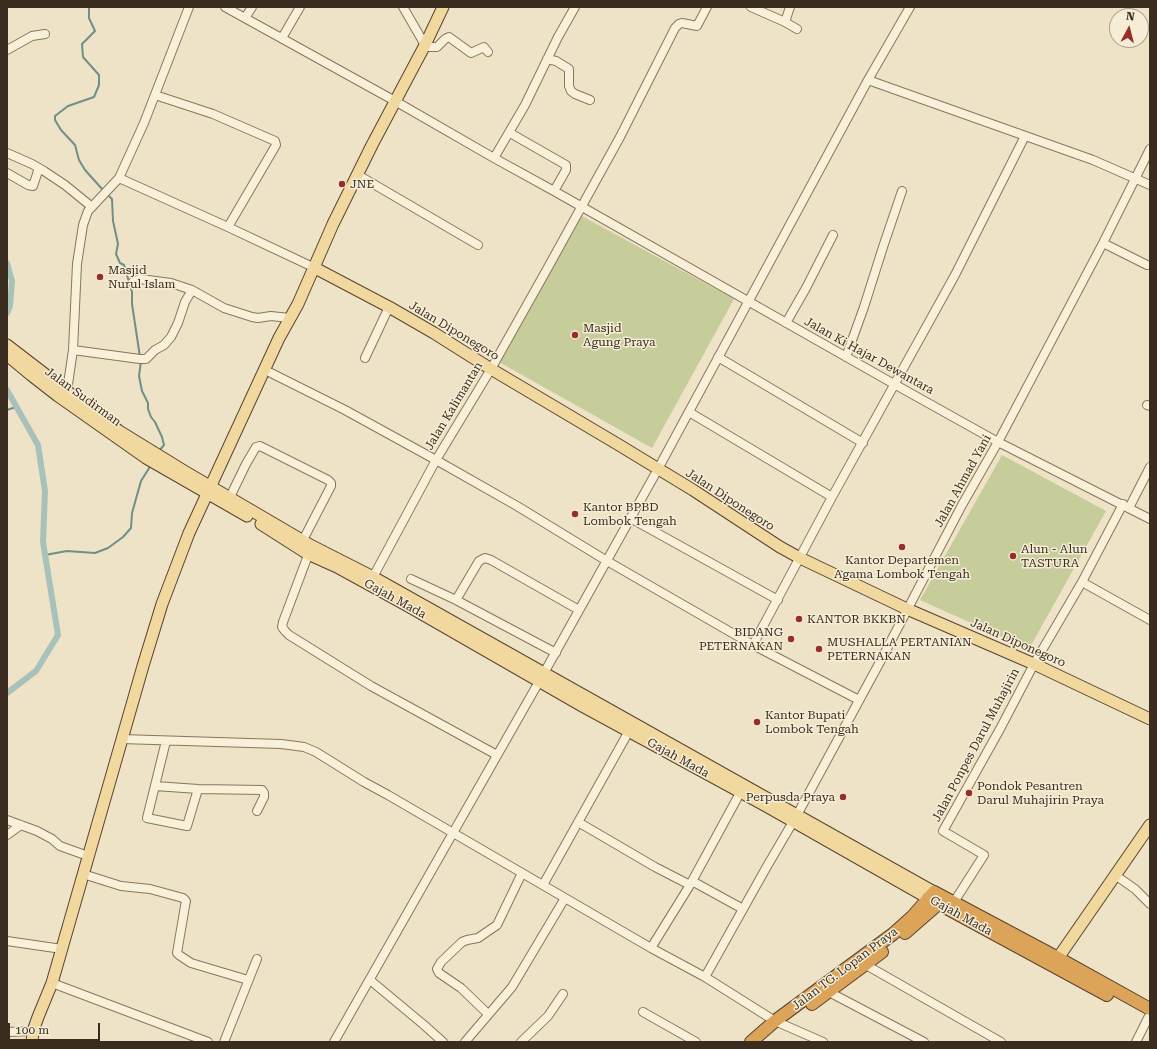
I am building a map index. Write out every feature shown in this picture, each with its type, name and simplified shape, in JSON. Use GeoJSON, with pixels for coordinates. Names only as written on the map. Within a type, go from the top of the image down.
{"type":"FeatureCollection","features":[{"type":"Feature","properties":{"kind":"highway","name":"Gajah Mada"},"geometry":{"type":"LineString","coordinates":[[931,895],[1058,958],[1149,1015]]}},
{"type":"Feature","properties":{"kind":"highway","name":"Jalan TG. Lopan Praya"},"geometry":{"type":"LineString","coordinates":[[761,1042],[779,1023],[893,934],[912,917],[931,895]]}},
{"type":"Feature","properties":{"kind":"highway","name":"Gajah Mada"},"geometry":{"type":"LineString","coordinates":[[946,902],[1149,1015]]}},
{"type":"Feature","properties":{"kind":"highway","name":"Jalan TG. Lopan Praya"},"geometry":{"type":"LineString","coordinates":[[751,1042],[830,992],[946,902]]}},
{"type":"Feature","properties":{"kind":"main road"},"geometry":{"type":"LineString","coordinates":[[32,1036],[52,983],[121,739],[162,604],[189,533],[264,370],[289,318],[298,304],[333,224],[395,101],[425,46],[443,7]]}},
{"type":"Feature","properties":{"kind":"main road","name":"Jalan Diponegoro"},"geometry":{"type":"LineString","coordinates":[[314,268],[389,307],[434,333],[491,369],[592,428],[693,490],[780,547],[800,558],[907,610],[1034,664],[1150,719]]}},
{"type":"Feature","properties":{"kind":"main road"},"geometry":{"type":"LineString","coordinates":[[7,348],[67,391],[147,454],[210,490]]}},
{"type":"Feature","properties":{"kind":"main road","name":"Jalan Sudirman"},"geometry":{"type":"LineString","coordinates":[[7,348],[31,375],[58,396],[147,454]]}},
{"type":"Feature","properties":{"kind":"main road"},"geometry":{"type":"LineString","coordinates":[[161,461],[186,481],[210,490]]}},
{"type":"Feature","properties":{"kind":"main road","name":"Gajah Mada"},"geometry":{"type":"LineString","coordinates":[[210,490],[230,497],[337,567],[436,618],[688,759],[740,792],[795,819],[931,895]]}},
{"type":"Feature","properties":{"kind":"main road","name":"Gajah Mada"},"geometry":{"type":"LineString","coordinates":[[210,490],[251,518],[308,547],[373,577],[436,618]]}},
{"type":"Feature","properties":{"kind":"main road","name":"Gajah Mada"},"geometry":{"type":"LineString","coordinates":[[542,677],[629,732],[769,798],[795,819]]}},
{"type":"Feature","properties":{"kind":"main road"},"geometry":{"type":"LineString","coordinates":[[1058,958],[1150,825]]}},
{"type":"Feature","properties":{"kind":"street"},"geometry":{"type":"LineString","coordinates":[[67,391],[73,350],[81,231],[85,218],[92,207],[119,178],[144,123],[189,7]]}},
{"type":"Feature","properties":{"kind":"street","name":"Jalan Ki Hajar Dewantara"},"geometry":{"type":"LineString","coordinates":[[225,7],[395,101],[998,442],[1150,519]]}},
{"type":"Feature","properties":{"kind":"street"},"geometry":{"type":"LineString","coordinates":[[245,18],[252,7]]}},
{"type":"Feature","properties":{"kind":"street"},"geometry":{"type":"LineString","coordinates":[[282,38],[300,7]]}},
{"type":"Feature","properties":{"kind":"street"},"geometry":{"type":"LineString","coordinates":[[403,7],[425,46],[430,48],[437,47],[449,37],[471,53],[484,47],[488,52]]}},
{"type":"Feature","properties":{"kind":"street"},"geometry":{"type":"LineString","coordinates":[[494,158],[510,133],[531,94],[547,59],[575,7]]}},
{"type":"Feature","properties":{"kind":"street","name":"Jalan Kalimantan"},"geometry":{"type":"LineString","coordinates":[[373,577],[436,460],[491,369],[620,137],[675,28],[682,23],[697,26],[707,7]]}},
{"type":"Feature","properties":{"kind":"street"},"geometry":{"type":"LineString","coordinates":[[751,7],[797,29]]}},
{"type":"Feature","properties":{"kind":"street"},"geometry":{"type":"LineString","coordinates":[[785,22],[790,7]]}},
{"type":"Feature","properties":{"kind":"street"},"geometry":{"type":"LineString","coordinates":[[334,1042],[556,653],[658,469],[868,80],[910,7]]}},
{"type":"Feature","properties":{"kind":"street"},"geometry":{"type":"LineString","coordinates":[[7,50],[32,36],[45,34]]}},
{"type":"Feature","properties":{"kind":"street"},"geometry":{"type":"LineString","coordinates":[[547,59],[556,61],[569,68],[569,86],[571,91],[590,100]]}},
{"type":"Feature","properties":{"kind":"street"},"geometry":{"type":"LineString","coordinates":[[868,80],[1093,160],[1150,185]]}},
{"type":"Feature","properties":{"kind":"street"},"geometry":{"type":"LineString","coordinates":[[155,95],[213,114],[275,140],[276,145],[228,226]]}},
{"type":"Feature","properties":{"kind":"street"},"geometry":{"type":"LineString","coordinates":[[510,133],[566,165],[566,170],[554,191]]}},
{"type":"Feature","properties":{"kind":"street"},"geometry":{"type":"LineString","coordinates":[[753,645],[832,497],[955,275],[1025,136]]}},
{"type":"Feature","properties":{"kind":"street","name":"Jalan Ahmad Yani"},"geometry":{"type":"LineString","coordinates":[[704,978],[795,819],[962,505],[998,442],[1103,244],[1150,149]]}},
{"type":"Feature","properties":{"kind":"street"},"geometry":{"type":"LineString","coordinates":[[7,153],[39,168],[92,207]]}},
{"type":"Feature","properties":{"kind":"street"},"geometry":{"type":"LineString","coordinates":[[7,173],[28,185],[33,186],[39,168]]}},
{"type":"Feature","properties":{"kind":"street"},"geometry":{"type":"LineString","coordinates":[[358,175],[478,245]]}},
{"type":"Feature","properties":{"kind":"street"},"geometry":{"type":"LineString","coordinates":[[119,178],[228,226],[314,268]]}},
{"type":"Feature","properties":{"kind":"street"},"geometry":{"type":"LineString","coordinates":[[846,357],[902,191]]}},
{"type":"Feature","properties":{"kind":"street"},"geometry":{"type":"LineString","coordinates":[[786,323],[806,288],[833,234]]}},
{"type":"Feature","properties":{"kind":"street"},"geometry":{"type":"LineString","coordinates":[[1103,244],[1147,265]]}},
{"type":"Feature","properties":{"kind":"street"},"geometry":{"type":"LineString","coordinates":[[133,282],[140,279],[177,284],[192,290],[224,308],[252,317],[258,318],[271,316],[289,318]]}},
{"type":"Feature","properties":{"kind":"street"},"geometry":{"type":"LineString","coordinates":[[73,350],[146,359],[155,350],[169,340],[178,323],[184,302],[192,290]]}},
{"type":"Feature","properties":{"kind":"street"},"geometry":{"type":"LineString","coordinates":[[365,358],[389,307]]}},
{"type":"Feature","properties":{"kind":"street"},"geometry":{"type":"LineString","coordinates":[[718,357],[863,443]]}},
{"type":"Feature","properties":{"kind":"street"},"geometry":{"type":"LineString","coordinates":[[264,370],[344,410],[436,460],[753,645],[859,700]]}},
{"type":"Feature","properties":{"kind":"street"},"geometry":{"type":"LineString","coordinates":[[689,412],[832,497]]}},
{"type":"Feature","properties":{"kind":"street"},"geometry":{"type":"LineString","coordinates":[[230,497],[246,464],[256,447],[260,446],[328,480],[331,486],[308,547],[282,622],[282,627],[289,635],[372,686],[497,755]]}},
{"type":"Feature","properties":{"kind":"street"},"geometry":{"type":"LineString","coordinates":[[1034,664],[1150,467]]}},
{"type":"Feature","properties":{"kind":"street"},"geometry":{"type":"LineString","coordinates":[[630,518],[778,600]]}},
{"type":"Feature","properties":{"kind":"street"},"geometry":{"type":"LineString","coordinates":[[456,600],[479,561],[485,558],[579,610]]}},
{"type":"Feature","properties":{"kind":"street"},"geometry":{"type":"LineString","coordinates":[[411,578],[556,653]]}},
{"type":"Feature","properties":{"kind":"street"},"geometry":{"type":"LineString","coordinates":[[1082,582],[1150,620]]}},
{"type":"Feature","properties":{"kind":"street","name":"Jalan Ponpes Darul Muhajirin"},"geometry":{"type":"LineString","coordinates":[[946,902],[984,855],[943,831],[1034,664]]}},
{"type":"Feature","properties":{"kind":"street"},"geometry":{"type":"LineString","coordinates":[[543,885],[629,732]]}},
{"type":"Feature","properties":{"kind":"street"},"geometry":{"type":"LineString","coordinates":[[121,739],[281,744],[304,747],[316,752],[352,775],[704,978],[779,1023],[823,1042]]}},
{"type":"Feature","properties":{"kind":"street"},"geometry":{"type":"LineString","coordinates":[[166,741],[147,818],[187,826],[189,824],[198,789]]}},
{"type":"Feature","properties":{"kind":"street"},"geometry":{"type":"LineString","coordinates":[[155,786],[198,789],[262,790],[264,797],[257,811]]}},
{"type":"Feature","properties":{"kind":"street"},"geometry":{"type":"LineString","coordinates":[[651,948],[691,883],[740,792]]}},
{"type":"Feature","properties":{"kind":"street"},"geometry":{"type":"LineString","coordinates":[[7,820],[50,838],[62,847],[88,856]]}},
{"type":"Feature","properties":{"kind":"street"},"geometry":{"type":"LineString","coordinates":[[578,822],[655,867],[743,909]]}},
{"type":"Feature","properties":{"kind":"street"},"geometry":{"type":"LineString","coordinates":[[7,835],[21,825]]}},
{"type":"Feature","properties":{"kind":"street"},"geometry":{"type":"LineString","coordinates":[[488,1014],[461,988],[439,973],[437,969],[441,962],[462,942],[478,938],[497,925],[522,873]]}},
{"type":"Feature","properties":{"kind":"street"},"geometry":{"type":"LineString","coordinates":[[83,874],[122,886],[150,888],[184,898],[185,906],[177,953],[191,964],[248,980]]}},
{"type":"Feature","properties":{"kind":"street"},"geometry":{"type":"LineString","coordinates":[[1115,875],[1134,889],[1150,904]]}},
{"type":"Feature","properties":{"kind":"street"},"geometry":{"type":"LineString","coordinates":[[465,1042],[512,987],[565,898]]}},
{"type":"Feature","properties":{"kind":"street"},"geometry":{"type":"LineString","coordinates":[[7,941],[62,949]]}},
{"type":"Feature","properties":{"kind":"street"},"geometry":{"type":"LineString","coordinates":[[224,1042],[257,959]]}},
{"type":"Feature","properties":{"kind":"street"},"geometry":{"type":"LineString","coordinates":[[866,965],[1001,1042]]}},
{"type":"Feature","properties":{"kind":"street"},"geometry":{"type":"LineString","coordinates":[[370,980],[443,1042]]}},
{"type":"Feature","properties":{"kind":"street"},"geometry":{"type":"LineString","coordinates":[[52,983],[208,1042]]}},
{"type":"Feature","properties":{"kind":"street"},"geometry":{"type":"LineString","coordinates":[[830,992],[924,1042]]}},
{"type":"Feature","properties":{"kind":"street"},"geometry":{"type":"LineString","coordinates":[[521,1042],[548,1016],[563,994]]}},
{"type":"Feature","properties":{"kind":"street"},"geometry":{"type":"LineString","coordinates":[[643,1012],[696,1042]]}},
{"type":"Feature","properties":{"kind":"street"},"geometry":{"type":"LineString","coordinates":[[1136,1042],[1149,1015]]}},
{"type":"Feature","properties":{"kind":"street"},"geometry":{"type":"LineString","coordinates":[[7,1032],[32,1036]]}},
{"type":"Feature","properties":{"kind":"green space"},"geometry":{"type":"Polygon","coordinates":[[[580,215],[734,299],[652,448],[499,362],[580,215]]]}},
{"type":"Feature","properties":{"kind":"green space","name":"Alun - Alun TASTURA"},"geometry":{"type":"Polygon","coordinates":[[[1002,455],[1106,511],[1029,649],[920,600],[1002,455]]]}},
{"type":"Feature","properties":{"kind":"waterway"},"geometry":{"type":"LineString","coordinates":[[89,7],[89,18],[95,31],[82,44],[83,57],[99,75],[99,85],[94,97],[68,106],[55,116],[55,120],[61,130],[75,145],[79,160],[85,170],[103,190]]}},
{"type":"Feature","properties":{"kind":"waterway"},"geometry":{"type":"LineString","coordinates":[[106,193],[112,199],[113,221],[118,244],[116,254],[120,263],[124,265],[132,292],[132,304],[140,357]]}},
{"type":"Feature","properties":{"kind":"waterway"},"geometry":{"type":"LineString","coordinates":[[7,263],[12,281],[10,306],[7,313]]}},
{"type":"Feature","properties":{"kind":"waterway"},"geometry":{"type":"LineString","coordinates":[[141,361],[139,376],[142,391],[148,403],[148,409],[151,417],[162,437],[164,445],[159,451]]}},
{"type":"Feature","properties":{"kind":"waterway"},"geometry":{"type":"LineString","coordinates":[[7,390],[38,445],[45,491],[43,542],[58,635],[36,671],[7,693]]}},
{"type":"Feature","properties":{"kind":"waterway"},"geometry":{"type":"LineString","coordinates":[[7,410],[16,407]]}},
{"type":"Feature","properties":{"kind":"waterway"},"geometry":{"type":"LineString","coordinates":[[45,555],[67,551],[95,553],[108,548],[123,537],[131,528],[132,513],[141,481],[151,465]]}},
{"type":"Feature","properties":{"kind":"place","name":"JNE"},"geometry":{"type":"Point","coordinates":[342,184]}},
{"type":"Feature","properties":{"kind":"place","name":"Masjid Nurul Islam"},"geometry":{"type":"Point","coordinates":[100,277]}},
{"type":"Feature","properties":{"kind":"place","name":"Masjid Agung Praya"},"geometry":{"type":"Point","coordinates":[575,335]}},
{"type":"Feature","properties":{"kind":"place","name":"Kantor BPBD Lombok Tengah"},"geometry":{"type":"Point","coordinates":[575,514]}},
{"type":"Feature","properties":{"kind":"place","name":"Kantor Departemen Agama Lombok Tengah"},"geometry":{"type":"Point","coordinates":[902,547]}},
{"type":"Feature","properties":{"kind":"place","name":"Alun - Alun TASTURA"},"geometry":{"type":"Point","coordinates":[1013,556]}},
{"type":"Feature","properties":{"kind":"place","name":"KANTOR BKKBN"},"geometry":{"type":"Point","coordinates":[799,619]}},
{"type":"Feature","properties":{"kind":"place","name":"BIDANG PETERNAKAN"},"geometry":{"type":"Point","coordinates":[791,639]}},
{"type":"Feature","properties":{"kind":"place","name":"MUSHALLA PERTANIAN PETERNAKAN"},"geometry":{"type":"Point","coordinates":[819,649]}},
{"type":"Feature","properties":{"kind":"place","name":"Kantor Bupati Lombok Tengah"},"geometry":{"type":"Point","coordinates":[757,722]}},
{"type":"Feature","properties":{"kind":"place","name":"Pondok Pesantren Darul Muhajirin Praya"},"geometry":{"type":"Point","coordinates":[969,793]}},
{"type":"Feature","properties":{"kind":"place","name":"Perpusda Praya"},"geometry":{"type":"Point","coordinates":[843,797]}}]}
